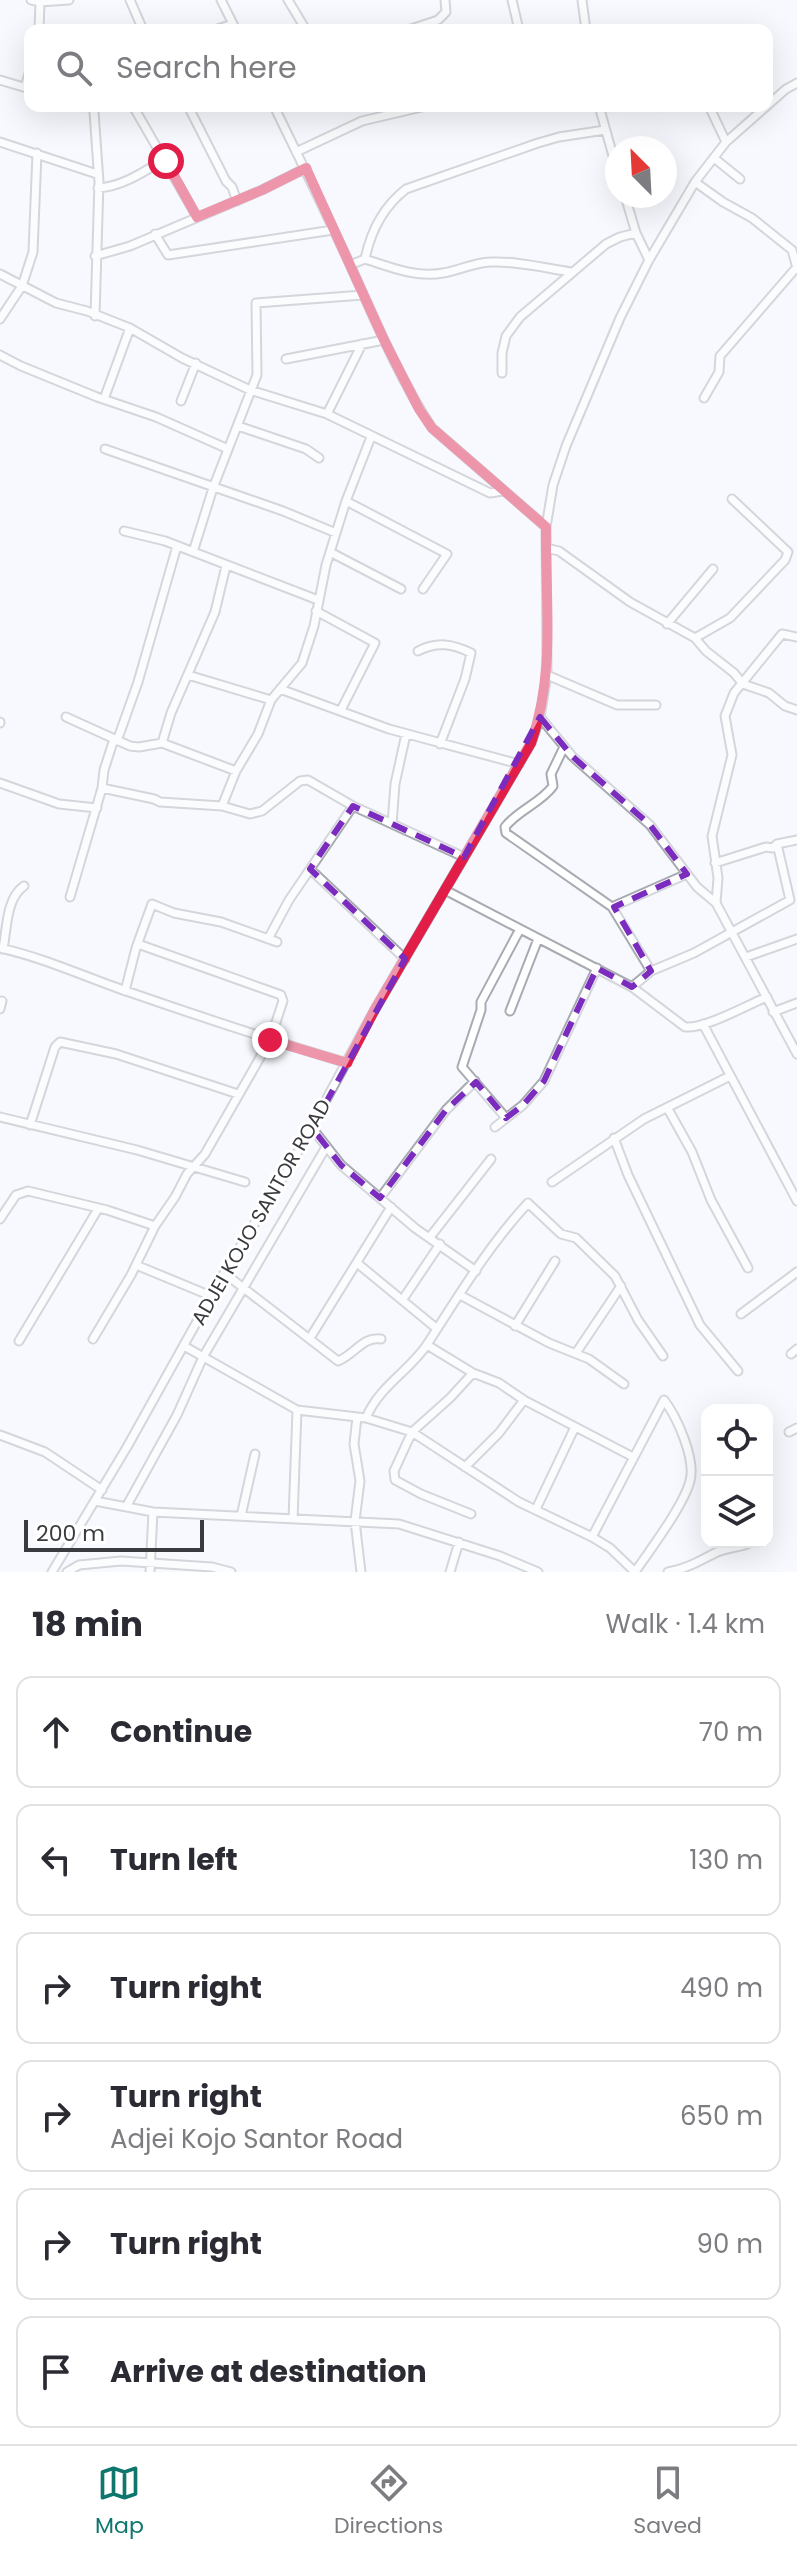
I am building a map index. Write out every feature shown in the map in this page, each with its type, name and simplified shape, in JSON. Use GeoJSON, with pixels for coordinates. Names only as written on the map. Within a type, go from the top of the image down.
{"type":"FeatureCollection","features":[{"type":"Feature","properties":{"kind":"street"},"geometry":{"type":"LineString","coordinates":[[38,24],[36,1],[69,0]]}},
{"type":"Feature","properties":{"kind":"street"},"geometry":{"type":"LineString","coordinates":[[130,0],[140,24]]}},
{"type":"Feature","properties":{"kind":"street"},"geometry":{"type":"LineString","coordinates":[[221,0],[233,24]]}},
{"type":"Feature","properties":{"kind":"street"},"geometry":{"type":"LineString","coordinates":[[288,0],[302,24]]}},
{"type":"Feature","properties":{"kind":"street"},"geometry":{"type":"LineString","coordinates":[[424,24],[441,18],[446,12],[445,0]]}},
{"type":"Feature","properties":{"kind":"street"},"geometry":{"type":"LineString","coordinates":[[512,0],[518,24]]}},
{"type":"Feature","properties":{"kind":"street"},"geometry":{"type":"LineString","coordinates":[[582,0],[585,24]]}},
{"type":"Feature","properties":{"kind":"street"},"geometry":{"type":"LineString","coordinates":[[0,80],[24,87]]}},
{"type":"Feature","properties":{"kind":"street","name":"ADJEI KOJO SANTOR ROAD"},"geometry":{"type":"LineString","coordinates":[[773,100],[797,83]]}},
{"type":"Feature","properties":{"kind":"street"},"geometry":{"type":"LineString","coordinates":[[94,112],[98,188],[95,316]]}},
{"type":"Feature","properties":{"kind":"street"},"geometry":{"type":"LineString","coordinates":[[137,112],[197,217]]}},
{"type":"Feature","properties":{"kind":"street"},"geometry":{"type":"LineString","coordinates":[[191,112],[237,201]]}},
{"type":"Feature","properties":{"kind":"street"},"geometry":{"type":"LineString","coordinates":[[277,112],[419,409],[432,428],[546,527]]}},
{"type":"Feature","properties":{"kind":"street"},"geometry":{"type":"LineString","coordinates":[[296,152],[362,121],[400,112]]}},
{"type":"Feature","properties":{"kind":"street"},"geometry":{"type":"LineString","coordinates":[[600,112],[607,136]]}},
{"type":"Feature","properties":{"kind":"street"},"geometry":{"type":"LineString","coordinates":[[712,112],[726,142]]}},
{"type":"Feature","properties":{"kind":"street","name":"ADJEI KOJO SANTOR ROAD"},"geometry":{"type":"LineString","coordinates":[[52,1572],[102,1490],[224,1273],[312,1128],[405,959],[531,743],[540,717],[547,675],[546,527],[553,485],[566,446],[620,318],[649,260],[695,182],[726,142],[760,112]]}},
{"type":"Feature","properties":{"kind":"street"},"geometry":{"type":"LineString","coordinates":[[365,259],[378,219],[406,189],[549,140],[605,130]]}},
{"type":"Feature","properties":{"kind":"street"},"geometry":{"type":"LineString","coordinates":[[0,142],[97,174]]}},
{"type":"Feature","properties":{"kind":"street"},"geometry":{"type":"LineString","coordinates":[[0,319],[22,286],[33,252],[37,153]]}},
{"type":"Feature","properties":{"kind":"street"},"geometry":{"type":"LineString","coordinates":[[714,158],[740,179]]}},
{"type":"Feature","properties":{"kind":"street"},"geometry":{"type":"LineString","coordinates":[[98,188],[107,188],[135,176],[165,159]]}},
{"type":"Feature","properties":{"kind":"street"},"geometry":{"type":"LineString","coordinates":[[95,256],[121,250],[306,168]]}},
{"type":"Feature","properties":{"kind":"street"},"geometry":{"type":"LineString","coordinates":[[695,182],[752,218],[792,250],[797,268],[720,356],[719,372],[704,398]]}},
{"type":"Feature","properties":{"kind":"street"},"geometry":{"type":"LineString","coordinates":[[629,208],[649,260]]}},
{"type":"Feature","properties":{"kind":"street"},"geometry":{"type":"LineString","coordinates":[[155,234],[168,255],[333,230]]}},
{"type":"Feature","properties":{"kind":"street"},"geometry":{"type":"LineString","coordinates":[[502,373],[506,336],[520,317],[606,244],[636,233]]}},
{"type":"Feature","properties":{"kind":"street"},"geometry":{"type":"LineString","coordinates":[[350,265],[365,259],[401,271],[430,274],[468,264],[495,262],[571,272]]}},
{"type":"Feature","properties":{"kind":"street"},"geometry":{"type":"LineString","coordinates":[[0,274],[56,303],[130,328],[250,390],[327,414],[490,493],[503,491]]}},
{"type":"Feature","properties":{"kind":"street"},"geometry":{"type":"LineString","coordinates":[[193,552],[213,488],[257,375],[256,303],[363,295]]}},
{"type":"Feature","properties":{"kind":"street"},"geometry":{"type":"LineString","coordinates":[[104,399],[130,328]]}},
{"type":"Feature","properties":{"kind":"street"},"geometry":{"type":"LineString","coordinates":[[286,359],[384,340]]}},
{"type":"Feature","properties":{"kind":"street"},"geometry":{"type":"LineString","coordinates":[[327,414],[362,344]]}},
{"type":"Feature","properties":{"kind":"street"},"geometry":{"type":"LineString","coordinates":[[0,355],[228,449]]}},
{"type":"Feature","properties":{"kind":"street"},"geometry":{"type":"LineString","coordinates":[[181,401],[196,363]]}},
{"type":"Feature","properties":{"kind":"street"},"geometry":{"type":"LineString","coordinates":[[238,426],[306,449],[319,458]]}},
{"type":"Feature","properties":{"kind":"street"},"geometry":{"type":"LineString","coordinates":[[222,806],[236,771],[258,734],[271,700],[302,663],[314,626],[330,552],[371,437]]}},
{"type":"Feature","properties":{"kind":"street"},"geometry":{"type":"LineString","coordinates":[[105,449],[283,511],[336,533]]}},
{"type":"Feature","properties":{"kind":"street"},"geometry":{"type":"LineString","coordinates":[[732,499],[788,552]]}},
{"type":"Feature","properties":{"kind":"street"},"geometry":{"type":"LineString","coordinates":[[346,501],[447,554],[423,589]]}},
{"type":"Feature","properties":{"kind":"street"},"geometry":{"type":"LineString","coordinates":[[124,531],[148,535],[318,600]]}},
{"type":"Feature","properties":{"kind":"street"},"geometry":{"type":"LineString","coordinates":[[70,897],[97,808],[104,770],[138,682],[177,546]]}},
{"type":"Feature","properties":{"kind":"street"},"geometry":{"type":"LineString","coordinates":[[546,548],[559,551],[618,594],[695,638],[743,684],[769,693],[785,706],[797,710]]}},
{"type":"Feature","properties":{"kind":"street"},"geometry":{"type":"LineString","coordinates":[[788,552],[797,549]]}},
{"type":"Feature","properties":{"kind":"street"},"geometry":{"type":"LineString","coordinates":[[330,552],[401,589]]}},
{"type":"Feature","properties":{"kind":"street"},"geometry":{"type":"LineString","coordinates":[[695,638],[730,618],[785,560],[788,552]]}},
{"type":"Feature","properties":{"kind":"street"},"geometry":{"type":"LineString","coordinates":[[162,743],[171,713],[215,612],[226,566]]}},
{"type":"Feature","properties":{"kind":"street"},"geometry":{"type":"LineString","coordinates":[[667,624],[713,569]]}},
{"type":"Feature","properties":{"kind":"street"},"geometry":{"type":"LineString","coordinates":[[316,611],[375,643],[341,710]]}},
{"type":"Feature","properties":{"kind":"street"},"geometry":{"type":"LineString","coordinates":[[716,903],[718,878],[712,836],[732,755],[725,716],[734,693],[782,634],[797,637]]}},
{"type":"Feature","properties":{"kind":"street"},"geometry":{"type":"LineString","coordinates":[[418,651],[437,644],[450,644],[471,653],[465,679],[440,744]]}},
{"type":"Feature","properties":{"kind":"street"},"geometry":{"type":"LineString","coordinates":[[188,675],[271,700]]}},
{"type":"Feature","properties":{"kind":"street"},"geometry":{"type":"LineString","coordinates":[[547,675],[617,705],[656,705]]}},
{"type":"Feature","properties":{"kind":"street"},"geometry":{"type":"LineString","coordinates":[[280,689],[406,734],[519,764]]}},
{"type":"Feature","properties":{"kind":"street"},"geometry":{"type":"LineString","coordinates":[[66,717],[116,740],[139,747],[162,743],[236,771]]}},
{"type":"Feature","properties":{"kind":"street"},"geometry":{"type":"LineString","coordinates":[[540,717],[564,747],[650,825],[687,874],[716,903],[797,1054]]}},
{"type":"Feature","properties":{"kind":"street"},"geometry":{"type":"LineString","coordinates":[[392,824],[395,784],[406,734]]}},
{"type":"Feature","properties":{"kind":"street"},"geometry":{"type":"LineString","coordinates":[[564,747],[551,774],[553,786],[548,794],[510,820],[505,827],[506,833],[612,907],[651,971]]}},
{"type":"Feature","properties":{"kind":"street"},"geometry":{"type":"LineString","coordinates":[[102,788],[160,802],[222,806],[255,814],[300,781],[308,780],[353,806],[464,857]]}},
{"type":"Feature","properties":{"kind":"street"},"geometry":{"type":"LineString","coordinates":[[0,783],[59,804],[97,808]]}},
{"type":"Feature","properties":{"kind":"street"},"geometry":{"type":"LineString","coordinates":[[268,939],[353,806]]}},
{"type":"Feature","properties":{"kind":"street"},"geometry":{"type":"LineString","coordinates":[[715,863],[797,840]]}},
{"type":"Feature","properties":{"kind":"street"},"geometry":{"type":"LineString","coordinates":[[632,987],[651,971],[694,953],[790,900],[777,844]]}},
{"type":"Feature","properties":{"kind":"street"},"geometry":{"type":"LineString","coordinates":[[310,869],[405,959]]}},
{"type":"Feature","properties":{"kind":"street"},"geometry":{"type":"LineString","coordinates":[[612,907],[687,874]]}},
{"type":"Feature","properties":{"kind":"street"},"geometry":{"type":"LineString","coordinates":[[24,886],[16,891],[12,900],[2,948],[49,961],[125,991],[347,1063]]}},
{"type":"Feature","properties":{"kind":"street"},"geometry":{"type":"LineString","coordinates":[[445,890],[632,987],[685,1027],[703,1024],[767,997]]}},
{"type":"Feature","properties":{"kind":"street"},"geometry":{"type":"LineString","coordinates":[[125,991],[152,904],[174,913],[221,922],[277,942]]}},
{"type":"Feature","properties":{"kind":"street"},"geometry":{"type":"LineString","coordinates":[[506,1118],[462,1067],[481,1002],[520,929]]}},
{"type":"Feature","properties":{"kind":"street"},"geometry":{"type":"LineString","coordinates":[[510,1011],[538,939]]}},
{"type":"Feature","properties":{"kind":"street"},"geometry":{"type":"LineString","coordinates":[[746,957],[797,939]]}},
{"type":"Feature","properties":{"kind":"street"},"geometry":{"type":"LineString","coordinates":[[93,1339],[155,1226],[205,1154],[270,1040],[283,1001],[281,995],[138,944]]}},
{"type":"Feature","properties":{"kind":"street"},"geometry":{"type":"LineString","coordinates":[[495,1127],[523,1105],[544,1081],[597,968]]}},
{"type":"Feature","properties":{"kind":"street"},"geometry":{"type":"LineString","coordinates":[[773,1012],[797,1003]]}},
{"type":"Feature","properties":{"kind":"street"},"geometry":{"type":"LineString","coordinates":[[703,1024],[797,1201]]}},
{"type":"Feature","properties":{"kind":"street"},"geometry":{"type":"LineString","coordinates":[[30,1125],[55,1047],[60,1042],[116,1054],[238,1094]]}},
{"type":"Feature","properties":{"kind":"street"},"geometry":{"type":"LineString","coordinates":[[552,1182],[644,1119],[730,1076]]}},
{"type":"Feature","properties":{"kind":"street"},"geometry":{"type":"LineString","coordinates":[[380,1198],[446,1110],[475,1081]]}},
{"type":"Feature","properties":{"kind":"street"},"geometry":{"type":"LineString","coordinates":[[668,1109],[692,1152],[711,1200],[748,1268]]}},
{"type":"Feature","properties":{"kind":"street"},"geometry":{"type":"LineString","coordinates":[[0,1117],[245,1182]]}},
{"type":"Feature","properties":{"kind":"street"},"geometry":{"type":"LineString","coordinates":[[312,1128],[341,1165],[476,1271]]}},
{"type":"Feature","properties":{"kind":"street"},"geometry":{"type":"LineString","coordinates":[[614,1138],[628,1175],[700,1325],[738,1371]]}},
{"type":"Feature","properties":{"kind":"street"},"geometry":{"type":"LineString","coordinates":[[126,1507],[177,1415],[203,1357],[326,1147]]}},
{"type":"Feature","properties":{"kind":"street"},"geometry":{"type":"LineString","coordinates":[[430,1237],[491,1159]]}},
{"type":"Feature","properties":{"kind":"street"},"geometry":{"type":"LineString","coordinates":[[0,1219],[16,1195],[28,1191],[155,1226]]}},
{"type":"Feature","properties":{"kind":"street"},"geometry":{"type":"LineString","coordinates":[[366,1418],[378,1396],[427,1345],[505,1228],[528,1203],[561,1234],[576,1238],[615,1276],[638,1320],[663,1356]]}},
{"type":"Feature","properties":{"kind":"street"},"geometry":{"type":"LineString","coordinates":[[310,1338],[391,1207]]}},
{"type":"Feature","properties":{"kind":"street"},"geometry":{"type":"LineString","coordinates":[[19,1341],[98,1209]]}},
{"type":"Feature","properties":{"kind":"street"},"geometry":{"type":"LineString","coordinates":[[403,1299],[440,1244]]}},
{"type":"Feature","properties":{"kind":"street"},"geometry":{"type":"LineString","coordinates":[[515,1326],[555,1261]]}},
{"type":"Feature","properties":{"kind":"street"},"geometry":{"type":"LineString","coordinates":[[357,1263],[436,1328]]}},
{"type":"Feature","properties":{"kind":"street"},"geometry":{"type":"LineString","coordinates":[[136,1265],[211,1296]]}},
{"type":"Feature","properties":{"kind":"street"},"geometry":{"type":"LineString","coordinates":[[741,1314],[797,1272]]}},
{"type":"Feature","properties":{"kind":"street"},"geometry":{"type":"LineString","coordinates":[[224,1273],[338,1361],[369,1339],[381,1339]]}},
{"type":"Feature","properties":{"kind":"street"},"geometry":{"type":"LineString","coordinates":[[576,1353],[621,1286]]}},
{"type":"Feature","properties":{"kind":"street"},"geometry":{"type":"LineString","coordinates":[[460,1295],[549,1343],[589,1359],[624,1384]]}},
{"type":"Feature","properties":{"kind":"street"},"geometry":{"type":"LineString","coordinates":[[427,1345],[473,1373],[499,1383],[524,1400],[633,1457]]}},
{"type":"Feature","properties":{"kind":"street"},"geometry":{"type":"LineString","coordinates":[[184,1346],[297,1410],[366,1418],[412,1432],[519,1502],[592,1537],[617,1554],[635,1572],[691,1480],[687,1448],[664,1400],[592,1537]]}},
{"type":"Feature","properties":{"kind":"street"},"geometry":{"type":"LineString","coordinates":[[471,1514],[395,1480],[394,1471],[412,1432],[473,1373]]}},
{"type":"Feature","properties":{"kind":"street"},"geometry":{"type":"LineString","coordinates":[[465,1467],[499,1433],[524,1400]]}},
{"type":"Feature","properties":{"kind":"street"},"geometry":{"type":"LineString","coordinates":[[293,1519],[297,1410]]}},
{"type":"Feature","properties":{"kind":"street"},"geometry":{"type":"LineString","coordinates":[[357,1417],[354,1444],[360,1481],[355,1521],[361,1572]]}},
{"type":"Feature","properties":{"kind":"street"},"geometry":{"type":"LineString","coordinates":[[536,1509],[575,1427]]}},
{"type":"Feature","properties":{"kind":"street"},"geometry":{"type":"LineString","coordinates":[[0,1435],[45,1452],[102,1490]]}},
{"type":"Feature","properties":{"kind":"street"},"geometry":{"type":"LineString","coordinates":[[241,1516],[255,1454]]}},
{"type":"Feature","properties":{"kind":"street"},"geometry":{"type":"LineString","coordinates":[[95,1501],[153,1512],[399,1524],[459,1542],[538,1572]]}},
{"type":"Feature","properties":{"kind":"street"},"geometry":{"type":"LineString","coordinates":[[150,1568],[153,1512]]}},
{"type":"Feature","properties":{"kind":"street"},"geometry":{"type":"LineString","coordinates":[[450,1572],[459,1542]]}},
{"type":"Feature","properties":{"kind":"street"},"geometry":{"type":"LineString","coordinates":[[668,1572],[691,1566],[723,1550],[739,1548]]}},
{"type":"Feature","properties":{"kind":"street"},"geometry":{"type":"LineString","coordinates":[[63,1553],[79,1565]]}},
{"type":"Feature","properties":{"kind":"street"},"geometry":{"type":"LineString","coordinates":[[67,1572],[79,1565],[107,1561],[150,1568],[217,1568],[232,1572]]}},
{"type":"Feature","properties":{"kind":"highlighted area"},"geometry":{"type":"Polygon","coordinates":[[[540,717],[572,756],[650,825],[687,874],[614,907],[651,971],[632,987],[597,968],[544,1081],[523,1105],[506,1118],[476,1082],[446,1110],[380,1198],[341,1165],[312,1128],[405,959],[310,869],[353,806],[464,857],[540,717]]]}},
{"type":"Feature","properties":{"kind":"route"},"geometry":{"type":"LineString","coordinates":[[166,161],[197,217],[306,168],[327,220],[419,409],[432,428],[546,527],[547,675],[540,717],[531,743],[375,1009],[347,1063],[270,1040]]}}]}
